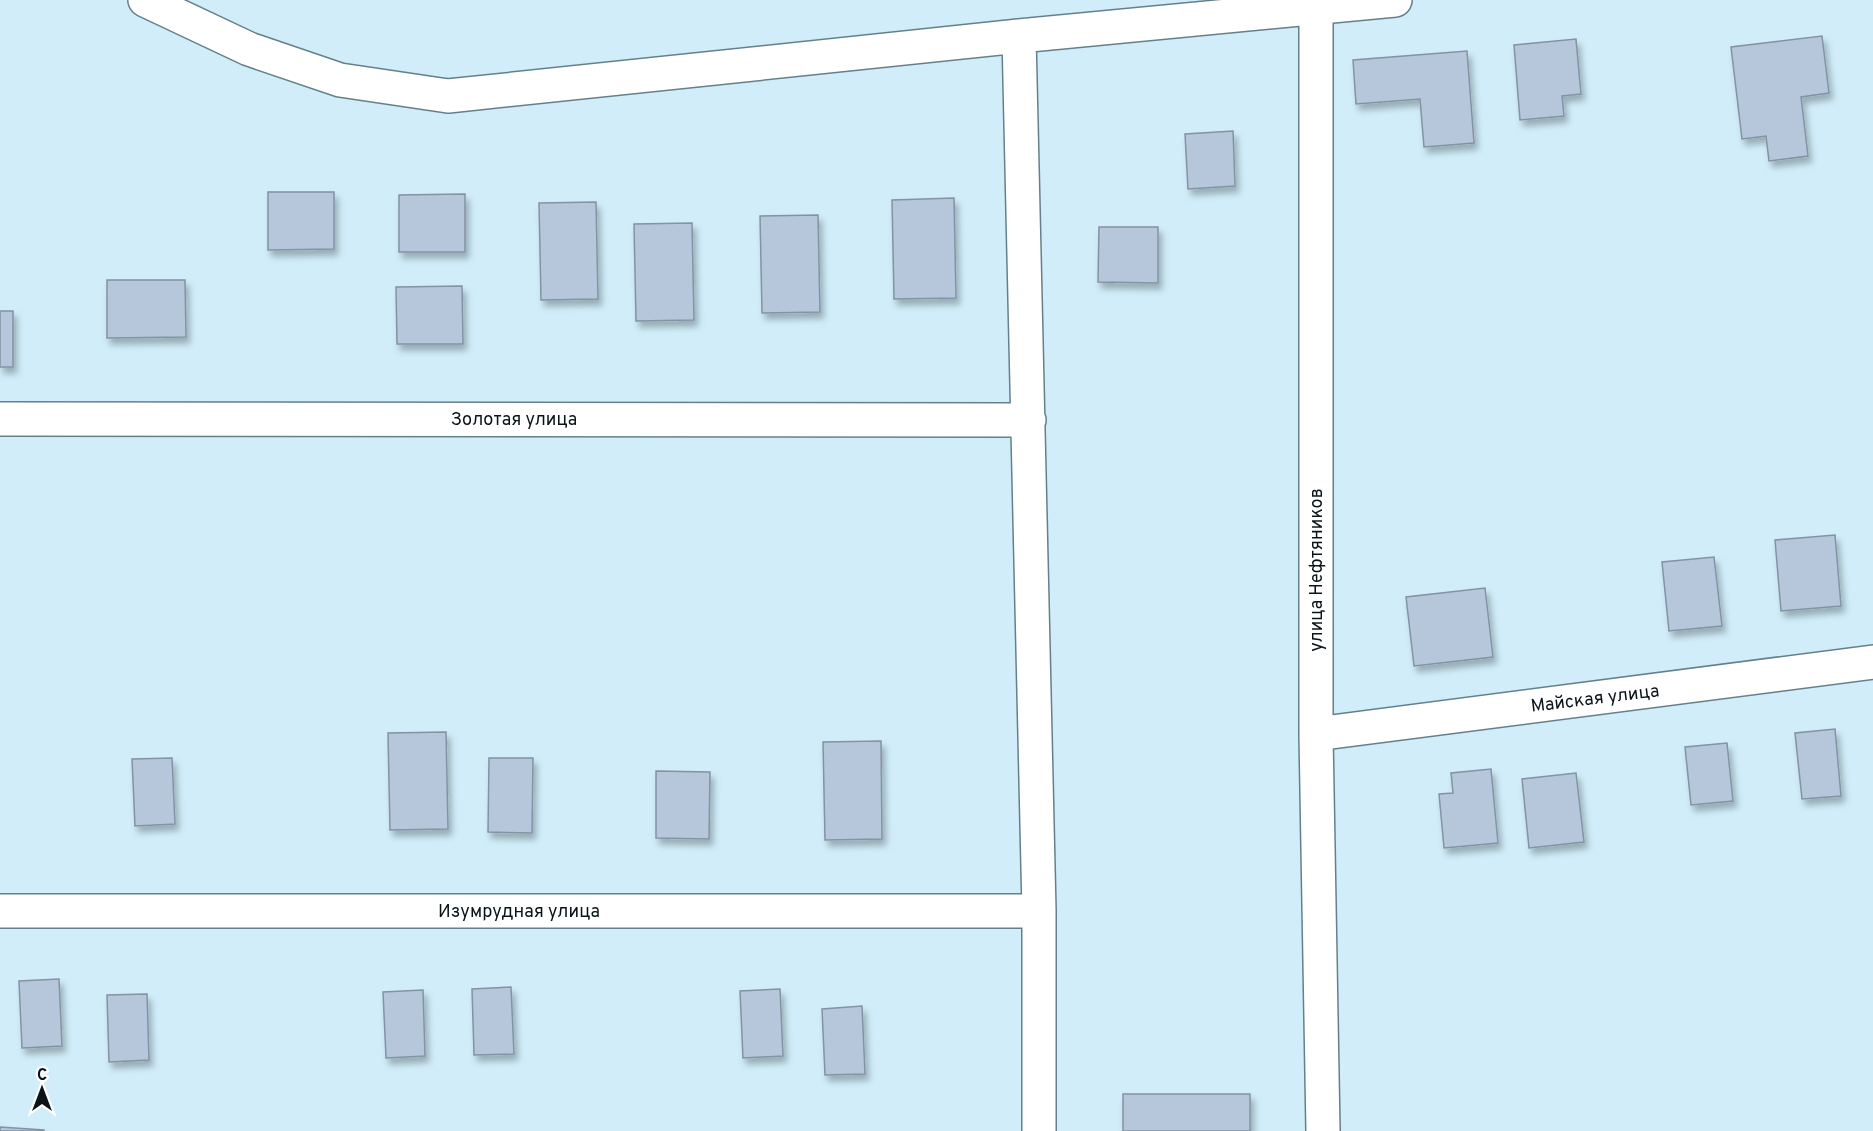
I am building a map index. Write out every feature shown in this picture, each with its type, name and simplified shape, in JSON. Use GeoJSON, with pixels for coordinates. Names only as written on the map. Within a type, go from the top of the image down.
{"type":"FeatureCollection","features":[{"type":"Feature","properties":{"kind":"street"},"geometry":{"type":"LineString","coordinates":[[145,0],[249,49],[340,80],[448,96],[1317,4],[1395,0]]}},
{"type":"Feature","properties":{"kind":"street","name":"улица Нефтяников"},"geometry":{"type":"LineString","coordinates":[[1317,4],[1316,735],[1323,1131]]}},
{"type":"Feature","properties":{"kind":"street"},"geometry":{"type":"LineString","coordinates":[[1019,36],[1039,911],[1039,1131]]}},
{"type":"Feature","properties":{"kind":"street","name":"Золотая улица"},"geometry":{"type":"LineString","coordinates":[[0,419],[1029,420]]}},
{"type":"Feature","properties":{"kind":"street","name":"Майская улица"},"geometry":{"type":"LineString","coordinates":[[1316,735],[1873,662]]}},
{"type":"Feature","properties":{"kind":"street","name":"Изумрудная улица"},"geometry":{"type":"LineString","coordinates":[[0,911],[1039,911]]}},
{"type":"Feature","properties":{"kind":"building"},"geometry":{"type":"Polygon","coordinates":[[[1822,36],[1829,93],[1801,97],[1808,156],[1769,161],[1766,136],[1742,139],[1731,47],[1822,36]]]}},
{"type":"Feature","properties":{"kind":"building"},"geometry":{"type":"Polygon","coordinates":[[[1576,39],[1581,94],[1562,96],[1564,116],[1520,120],[1514,45],[1576,39]]]}},
{"type":"Feature","properties":{"kind":"building"},"geometry":{"type":"Polygon","coordinates":[[[1467,51],[1474,143],[1424,147],[1420,99],[1356,104],[1353,60],[1467,51]]]}},
{"type":"Feature","properties":{"kind":"building"},"geometry":{"type":"Polygon","coordinates":[[[1233,131],[1235,186],[1188,189],[1185,134],[1233,131]]]}},
{"type":"Feature","properties":{"kind":"building"},"geometry":{"type":"Polygon","coordinates":[[[268,192],[334,192],[334,249],[268,250],[268,192]]]}},
{"type":"Feature","properties":{"kind":"building"},"geometry":{"type":"Polygon","coordinates":[[[465,194],[465,252],[399,252],[399,195],[465,194]]]}},
{"type":"Feature","properties":{"kind":"building"},"geometry":{"type":"Polygon","coordinates":[[[954,198],[956,298],[894,299],[892,200],[954,198]]]}},
{"type":"Feature","properties":{"kind":"building"},"geometry":{"type":"Polygon","coordinates":[[[596,202],[598,299],[541,300],[539,203],[596,202]]]}},
{"type":"Feature","properties":{"kind":"building"},"geometry":{"type":"Polygon","coordinates":[[[818,215],[820,312],[762,313],[760,216],[818,215]]]}},
{"type":"Feature","properties":{"kind":"building"},"geometry":{"type":"Polygon","coordinates":[[[692,223],[694,320],[636,321],[634,224],[692,223]]]}},
{"type":"Feature","properties":{"kind":"building"},"geometry":{"type":"Polygon","coordinates":[[[1099,227],[1158,227],[1158,283],[1098,282],[1099,227]]]}},
{"type":"Feature","properties":{"kind":"building"},"geometry":{"type":"Polygon","coordinates":[[[107,280],[185,280],[186,337],[107,338],[107,280]]]}},
{"type":"Feature","properties":{"kind":"building"},"geometry":{"type":"Polygon","coordinates":[[[462,286],[463,344],[397,344],[396,287],[462,286]]]}},
{"type":"Feature","properties":{"kind":"building"},"geometry":{"type":"Polygon","coordinates":[[[0,311],[13,311],[13,367],[0,367],[0,311]]]}},
{"type":"Feature","properties":{"kind":"building"},"geometry":{"type":"Polygon","coordinates":[[[1835,535],[1841,606],[1781,611],[1775,540],[1835,535]]]}},
{"type":"Feature","properties":{"kind":"building"},"geometry":{"type":"Polygon","coordinates":[[[1714,557],[1722,626],[1669,631],[1662,562],[1714,557]]]}},
{"type":"Feature","properties":{"kind":"building"},"geometry":{"type":"Polygon","coordinates":[[[1485,588],[1493,657],[1414,666],[1406,597],[1485,588]]]}},
{"type":"Feature","properties":{"kind":"building"},"geometry":{"type":"Polygon","coordinates":[[[1835,729],[1841,796],[1802,799],[1795,733],[1835,729]]]}},
{"type":"Feature","properties":{"kind":"building"},"geometry":{"type":"Polygon","coordinates":[[[446,732],[448,829],[390,830],[388,733],[446,732]]]}},
{"type":"Feature","properties":{"kind":"building"},"geometry":{"type":"Polygon","coordinates":[[[881,741],[882,839],[825,840],[823,742],[881,741]]]}},
{"type":"Feature","properties":{"kind":"building"},"geometry":{"type":"Polygon","coordinates":[[[1727,743],[1733,801],[1691,805],[1685,747],[1727,743]]]}},
{"type":"Feature","properties":{"kind":"building"},"geometry":{"type":"Polygon","coordinates":[[[172,758],[175,824],[135,826],[132,759],[172,758]]]}},
{"type":"Feature","properties":{"kind":"building"},"geometry":{"type":"Polygon","coordinates":[[[489,758],[533,758],[532,833],[488,832],[489,758]]]}},
{"type":"Feature","properties":{"kind":"building"},"geometry":{"type":"Polygon","coordinates":[[[1491,769],[1498,843],[1444,848],[1439,794],[1453,793],[1451,773],[1491,769]]]}},
{"type":"Feature","properties":{"kind":"building"},"geometry":{"type":"Polygon","coordinates":[[[656,771],[710,772],[709,839],[656,838],[656,771]]]}},
{"type":"Feature","properties":{"kind":"building"},"geometry":{"type":"Polygon","coordinates":[[[1576,773],[1584,842],[1529,848],[1522,779],[1576,773]]]}},
{"type":"Feature","properties":{"kind":"building"},"geometry":{"type":"Polygon","coordinates":[[[59,979],[62,1046],[22,1048],[19,981],[59,979]]]}},
{"type":"Feature","properties":{"kind":"building"},"geometry":{"type":"Polygon","coordinates":[[[511,987],[514,1054],[474,1055],[472,989],[511,987]]]}},
{"type":"Feature","properties":{"kind":"building"},"geometry":{"type":"Polygon","coordinates":[[[780,989],[783,1056],[743,1058],[740,991],[780,989]]]}},
{"type":"Feature","properties":{"kind":"building"},"geometry":{"type":"Polygon","coordinates":[[[423,990],[425,1056],[386,1058],[383,992],[423,990]]]}},
{"type":"Feature","properties":{"kind":"building"},"geometry":{"type":"Polygon","coordinates":[[[147,994],[149,1060],[109,1062],[107,995],[147,994]]]}},
{"type":"Feature","properties":{"kind":"building"},"geometry":{"type":"Polygon","coordinates":[[[862,1006],[865,1074],[825,1075],[822,1009],[862,1006]]]}},
{"type":"Feature","properties":{"kind":"building"},"geometry":{"type":"Polygon","coordinates":[[[1123,1094],[1250,1094],[1250,1131],[1123,1131],[1123,1094]]]}},
{"type":"Feature","properties":{"kind":"building"},"geometry":{"type":"Polygon","coordinates":[[[0,1127],[44,1130],[44,1131],[0,1131],[0,1127]]]}}]}
